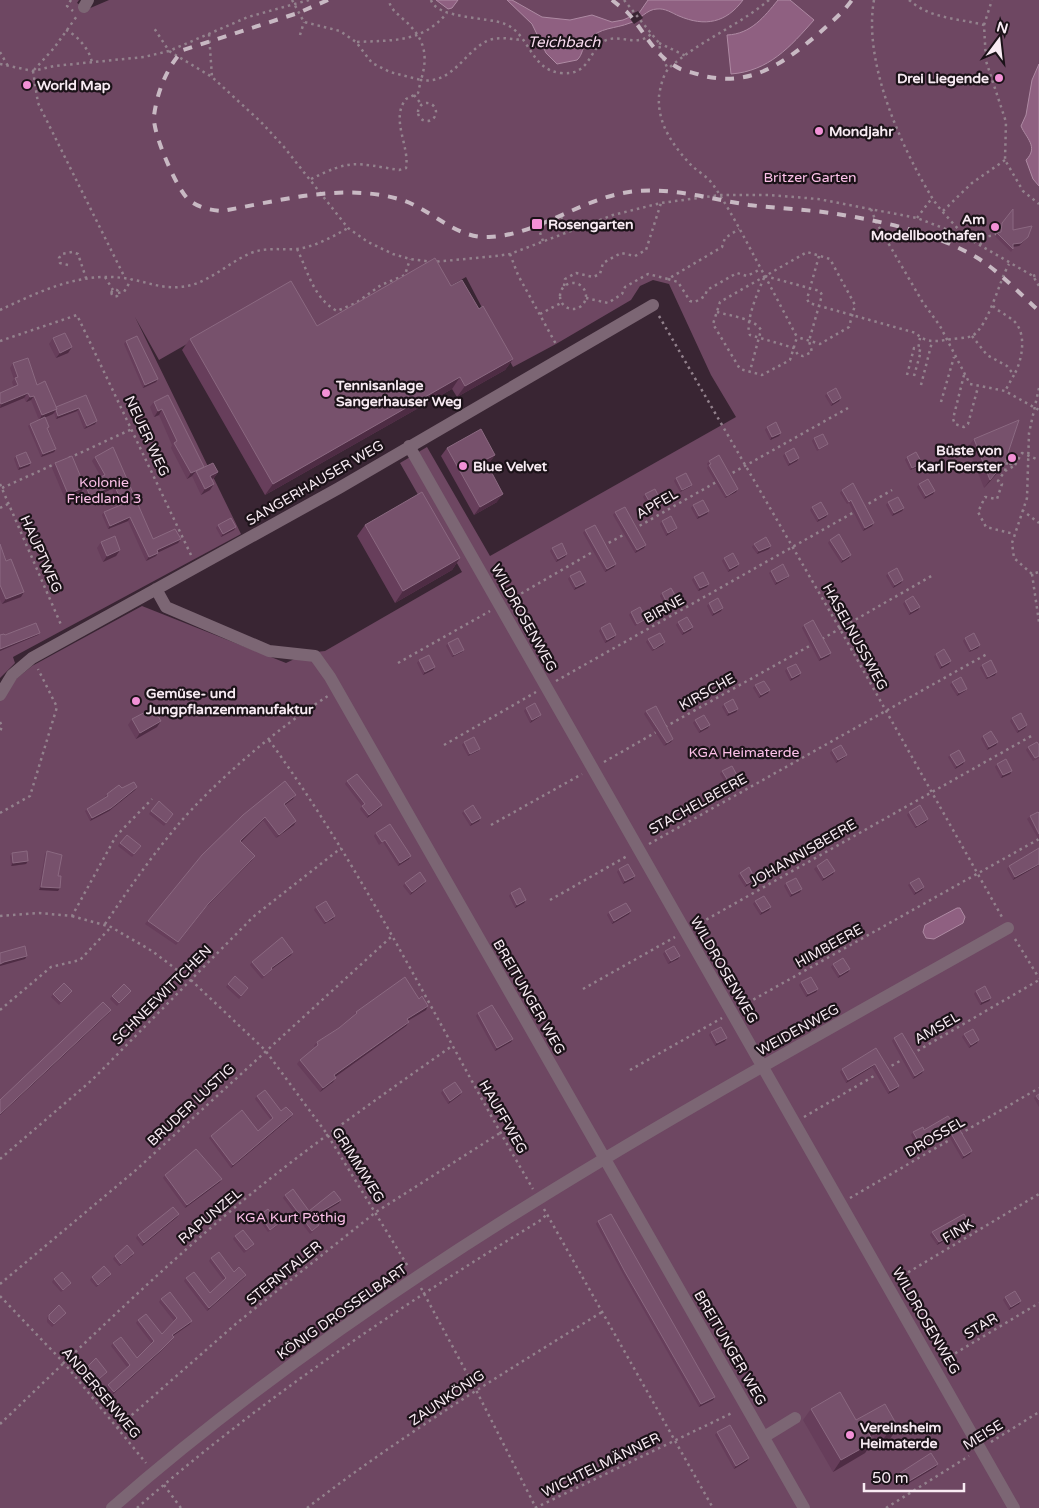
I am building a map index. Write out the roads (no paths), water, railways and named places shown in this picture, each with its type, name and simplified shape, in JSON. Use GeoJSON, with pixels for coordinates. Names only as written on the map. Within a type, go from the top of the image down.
{"type":"FeatureCollection","features":[{"type":"Feature","properties":{"kind":"street","name":"SANGERHAUSER WEG"},"geometry":{"type":"LineString","coordinates":[[0,695],[12,675],[32,658],[198,567],[653,305]]}},
{"type":"Feature","properties":{"kind":"street","name":"WILDROSENWEG"},"geometry":{"type":"LineString","coordinates":[[409,446],[762,1067],[982,1448],[1014,1508]]}},
{"type":"Feature","properties":{"kind":"street","name":"BREITUNGER WEG"},"geometry":{"type":"LineString","coordinates":[[156,589],[166,607],[269,651],[315,656],[338,690],[804,1508]]}},
{"type":"Feature","properties":{"kind":"street","name":"WEIDENWEG"},"geometry":{"type":"LineString","coordinates":[[603,1158],[1008,928]]}},
{"type":"Feature","properties":{"kind":"street","name":"KÖNIG DROSSELBART"},"geometry":{"type":"LineString","coordinates":[[112,1508],[153,1472],[315,1348],[415,1278],[603,1158]]}},
{"type":"Feature","properties":{"kind":"street"},"geometry":{"type":"LineString","coordinates":[[764,1437],[795,1418]]}},
{"type":"Feature","properties":{"kind":"water"},"geometry":{"type":"Polygon","coordinates":[[[436,0],[458,0],[452,8],[448,9],[436,0]]]}},
{"type":"Feature","properties":{"kind":"water","name":"Teichbach"},"geometry":{"type":"Polygon","coordinates":[[[507,0],[512,0],[542,17],[570,20],[592,15],[612,22],[623,20],[639,13],[648,0],[743,0],[729,14],[714,21],[706,22],[679,16],[663,9],[653,9],[634,22],[603,30],[586,42],[577,60],[557,64],[546,53],[532,24],[507,0]]]}},
{"type":"Feature","properties":{"kind":"water"},"geometry":{"type":"Polygon","coordinates":[[[778,0],[790,0],[814,20],[787,48],[768,63],[744,72],[731,74],[727,35],[743,32],[750,28],[778,0]]]}},
{"type":"Feature","properties":{"kind":"water"},"geometry":{"type":"Polygon","coordinates":[[[1039,64],[1039,186],[1033,179],[1026,160],[1030,155],[1031,147],[1021,126],[1026,115],[1032,80],[1039,64]]]}},
{"type":"Feature","properties":{"kind":"water"},"geometry":{"type":"Polygon","coordinates":[[[960,908],[965,917],[963,923],[934,939],[926,938],[923,932],[925,925],[960,908]]]}},
{"type":"Feature","properties":{"kind":"railway"},"geometry":{"type":"LineString","coordinates":[[328,0],[298,13],[183,50],[172,64],[158,98],[154,124],[172,173],[184,194],[193,203],[205,208],[222,211],[312,195],[335,193],[380,195],[413,204],[455,229],[477,236],[489,237],[525,230],[611,196],[644,191],[674,192],[749,205],[842,215],[882,222],[921,233],[976,257],[1001,275],[1039,311]]}},
{"type":"Feature","properties":{"kind":"railway"},"geometry":{"type":"LineString","coordinates":[[612,0],[627,12],[655,49],[668,61],[681,69],[718,78],[749,76],[777,64],[817,35],[852,0]]}},
{"type":"Feature","properties":{"kind":"place","name":"Drei Liegende"},"geometry":{"type":"Point","coordinates":[999,78]}},
{"type":"Feature","properties":{"kind":"place","name":"World Map"},"geometry":{"type":"Point","coordinates":[27,85]}},
{"type":"Feature","properties":{"kind":"place","name":"Mondjahr"},"geometry":{"type":"Point","coordinates":[819,131]}},
{"type":"Feature","properties":{"kind":"place","name":"Rosengarten"},"geometry":{"type":"Point","coordinates":[537,224]}},
{"type":"Feature","properties":{"kind":"place","name":"Am Modellboothafen"},"geometry":{"type":"Point","coordinates":[995,227]}},
{"type":"Feature","properties":{"kind":"place","name":"Tennisanlage Sangerhauser Weg"},"geometry":{"type":"Point","coordinates":[326,393]}},
{"type":"Feature","properties":{"kind":"place","name":"Büste von Karl Foerster"},"geometry":{"type":"Point","coordinates":[1012,458]}},
{"type":"Feature","properties":{"kind":"place","name":"Blue Velvet"},"geometry":{"type":"Point","coordinates":[463,466]}},
{"type":"Feature","properties":{"kind":"place","name":"Gemüse- und Jungpflanzenmanufaktur"},"geometry":{"type":"Point","coordinates":[136,701]}},
{"type":"Feature","properties":{"kind":"place","name":"Vereinsheim Heimaterde"},"geometry":{"type":"Point","coordinates":[850,1435]}},
{"type":"Feature","properties":{"kind":"park label","name":"Britzer Garten"},"geometry":{"type":"Point","coordinates":[810,177]}},
{"type":"Feature","properties":{"kind":"park label","name":"Kolonie Friedland 3"},"geometry":{"type":"Point","coordinates":[104,490]}},
{"type":"Feature","properties":{"kind":"park label","name":"KGA Heimaterde"},"geometry":{"type":"Point","coordinates":[744,752]}},
{"type":"Feature","properties":{"kind":"park label","name":"KGA Kurt Pöthig"},"geometry":{"type":"Point","coordinates":[291,1217]}}]}
